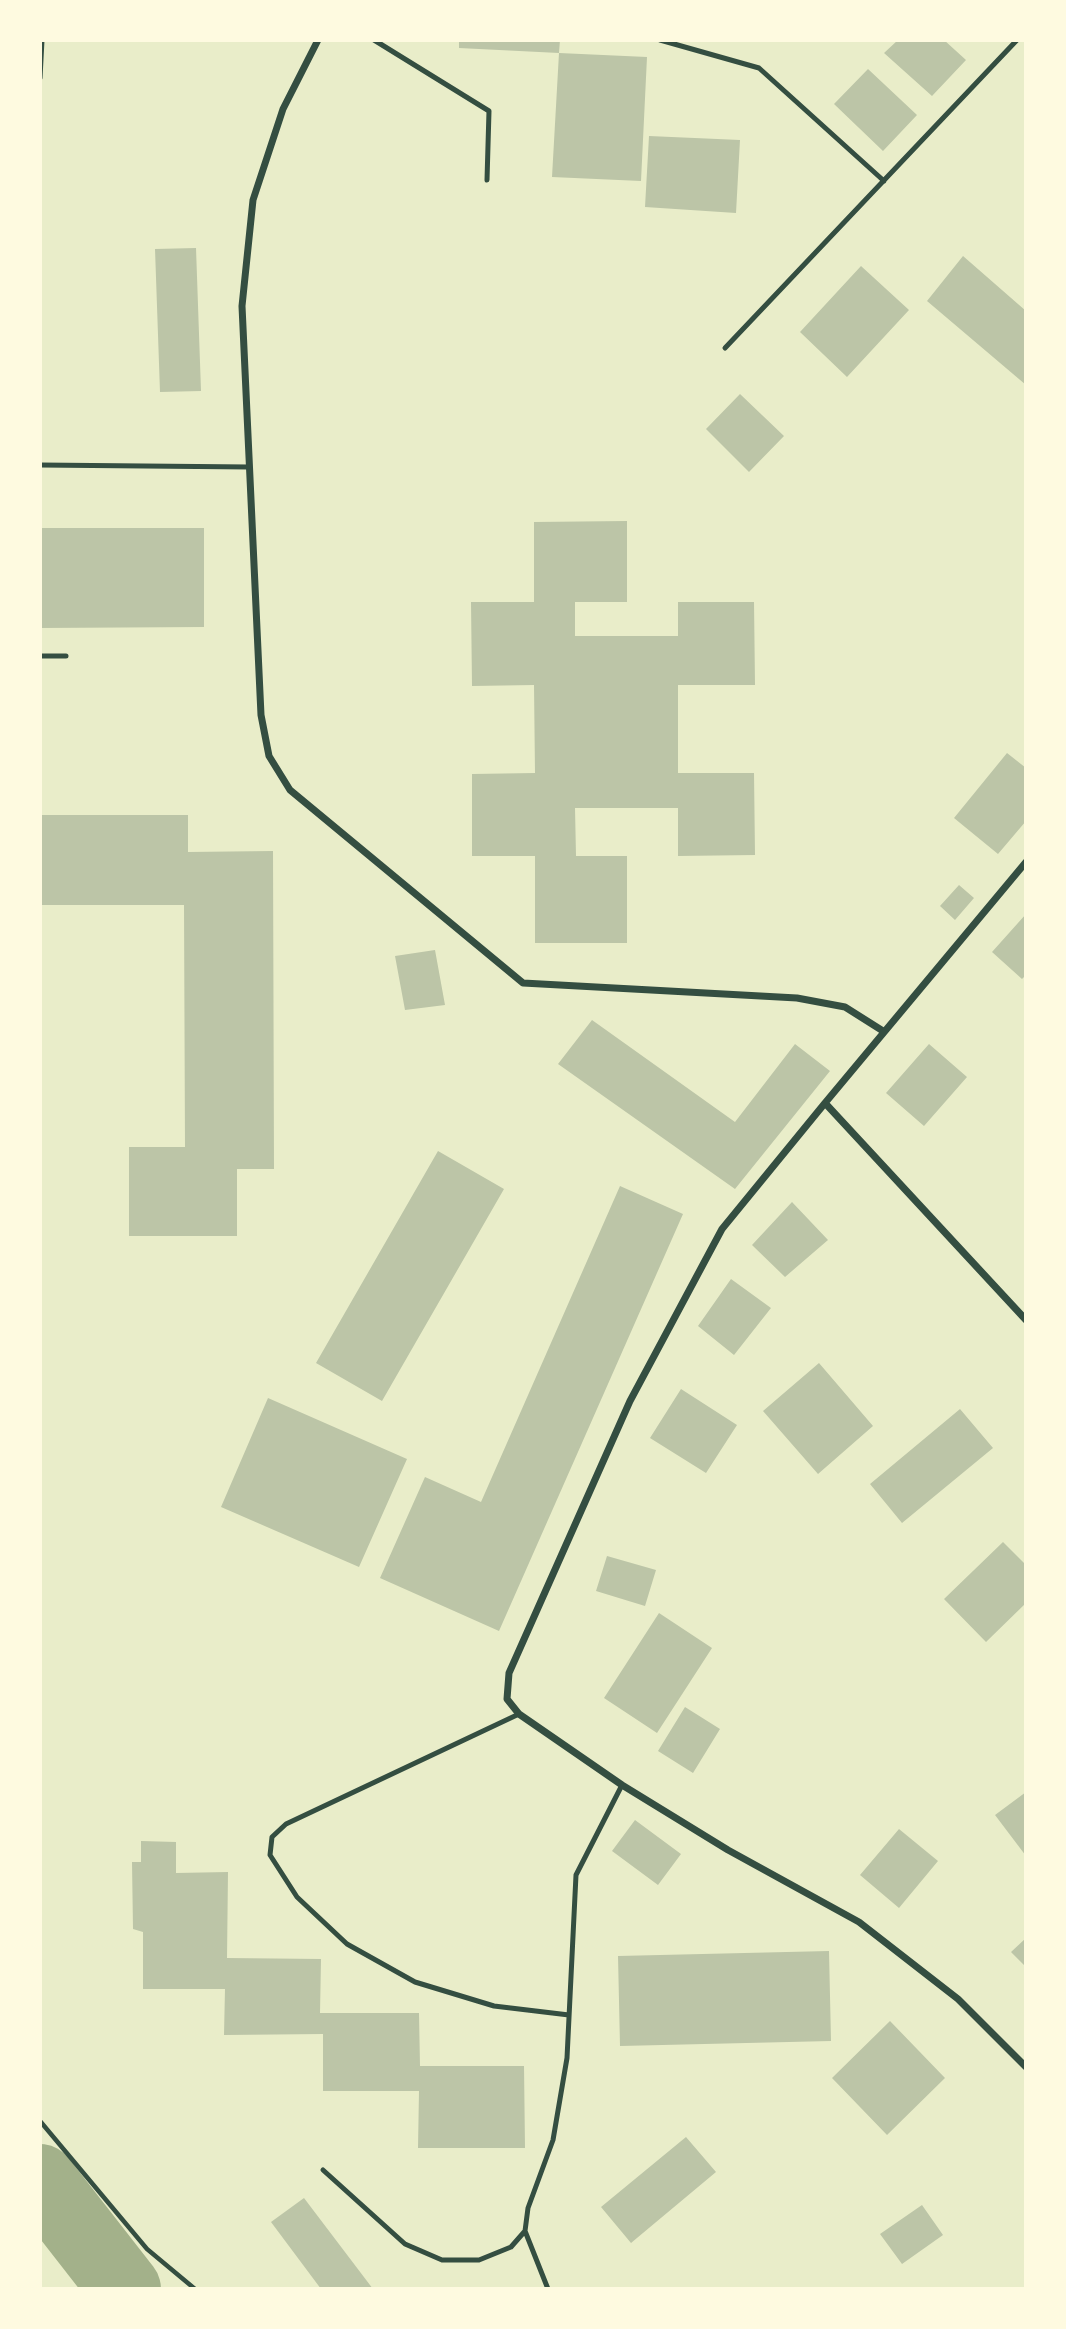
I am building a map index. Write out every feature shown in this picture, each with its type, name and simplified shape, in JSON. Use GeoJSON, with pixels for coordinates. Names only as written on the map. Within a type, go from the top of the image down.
{"type":"FeatureCollection","features":[{"type":"Feature","properties":{"kind":"street"},"geometry":{"type":"LineString","coordinates":[[318,40],[284,108],[253,200],[242,306],[261,715],[269,756],[290,790],[523,983],[797,998],[845,1007],[883,1031]]}},
{"type":"Feature","properties":{"kind":"street"},"geometry":{"type":"LineString","coordinates":[[1026,862],[883,1031],[722,1229],[630,1401],[509,1673],[507,1699],[519,1714],[622,1785],[728,1850],[859,1922],[958,1999],[1026,2067]]}},
{"type":"Feature","properties":{"kind":"street"},"geometry":{"type":"LineString","coordinates":[[825,1103],[1026,1320]]}},
{"type":"Feature","properties":{"kind":"lane"},"geometry":{"type":"LineString","coordinates":[[40,78],[42,40]]}},
{"type":"Feature","properties":{"kind":"lane"},"geometry":{"type":"LineString","coordinates":[[374,40],[489,110],[487,180]]}},
{"type":"Feature","properties":{"kind":"lane"},"geometry":{"type":"LineString","coordinates":[[660,40],[759,68],[884,181]]}},
{"type":"Feature","properties":{"kind":"lane"},"geometry":{"type":"LineString","coordinates":[[725,348],[1017,40]]}},
{"type":"Feature","properties":{"kind":"lane"},"geometry":{"type":"LineString","coordinates":[[40,465],[250,467]]}},
{"type":"Feature","properties":{"kind":"lane"},"geometry":{"type":"LineString","coordinates":[[40,656],[66,656]]}},
{"type":"Feature","properties":{"kind":"lane"},"geometry":{"type":"LineString","coordinates":[[519,1714],[286,1824],[272,1837],[270,1855],[297,1897],[347,1944],[415,1982],[495,2006],[569,2015]]}},
{"type":"Feature","properties":{"kind":"lane"},"geometry":{"type":"LineString","coordinates":[[548,2289],[525,2231],[528,2208],[553,2140],[567,2058],[576,1875],[622,1785]]}},
{"type":"Feature","properties":{"kind":"lane"},"geometry":{"type":"LineString","coordinates":[[323,2170],[405,2244],[442,2260],[479,2260],[511,2247],[525,2231]]}},
{"type":"Feature","properties":{"kind":"path"},"geometry":{"type":"LineString","coordinates":[[40,2121],[147,2249],[195,2289]]}},
{"type":"Feature","properties":{"kind":"building"},"geometry":{"type":"Polygon","coordinates":[[[459,40],[560,40],[559,53],[459,48],[459,40]]]}},
{"type":"Feature","properties":{"kind":"building"},"geometry":{"type":"Polygon","coordinates":[[[898,40],[944,40],[966,60],[932,96],[884,53],[898,40]]]}},
{"type":"Feature","properties":{"kind":"building"},"geometry":{"type":"Polygon","coordinates":[[[559,53],[647,57],[641,181],[552,177],[559,53]]]}},
{"type":"Feature","properties":{"kind":"building"},"geometry":{"type":"Polygon","coordinates":[[[868,69],[917,115],[883,151],[834,104],[868,69]]]}},
{"type":"Feature","properties":{"kind":"building"},"geometry":{"type":"Polygon","coordinates":[[[649,136],[740,140],[736,213],[645,207],[649,136]]]}},
{"type":"Feature","properties":{"kind":"building"},"geometry":{"type":"Polygon","coordinates":[[[196,248],[201,391],[160,392],[155,249],[196,248]]]}},
{"type":"Feature","properties":{"kind":"building"},"geometry":{"type":"Polygon","coordinates":[[[963,256],[1026,311],[1026,385],[927,301],[963,256]]]}},
{"type":"Feature","properties":{"kind":"building"},"geometry":{"type":"Polygon","coordinates":[[[861,266],[909,310],[847,377],[800,332],[861,266]]]}},
{"type":"Feature","properties":{"kind":"building"},"geometry":{"type":"Polygon","coordinates":[[[740,394],[784,436],[749,472],[706,429],[740,394]]]}},
{"type":"Feature","properties":{"kind":"building"},"geometry":{"type":"Polygon","coordinates":[[[627,521],[627,602],[575,602],[575,636],[678,636],[678,602],[754,602],[755,685],[678,685],[678,773],[754,773],[755,855],[678,856],[678,808],[575,808],[576,856],[627,856],[627,943],[535,943],[535,856],[472,856],[472,774],[535,773],[534,685],[472,686],[471,602],[534,602],[534,522],[627,521]]]}},
{"type":"Feature","properties":{"kind":"building"},"geometry":{"type":"Polygon","coordinates":[[[40,528],[204,528],[204,627],[40,628],[40,528]]]}},
{"type":"Feature","properties":{"kind":"building"},"geometry":{"type":"Polygon","coordinates":[[[1007,753],[1026,768],[1026,821],[998,854],[954,818],[1007,753]]]}},
{"type":"Feature","properties":{"kind":"building"},"geometry":{"type":"Polygon","coordinates":[[[40,815],[188,815],[188,852],[273,851],[274,1169],[237,1169],[237,1236],[129,1236],[129,1147],[185,1147],[184,905],[40,905],[40,815]]]}},
{"type":"Feature","properties":{"kind":"building"},"geometry":{"type":"Polygon","coordinates":[[[959,885],[974,898],[955,920],[940,906],[959,885]]]}},
{"type":"Feature","properties":{"kind":"building"},"geometry":{"type":"Polygon","coordinates":[[[1026,914],[1026,975],[1022,979],[992,952],[1026,914]]]}},
{"type":"Feature","properties":{"kind":"building"},"geometry":{"type":"Polygon","coordinates":[[[435,950],[445,1005],[405,1010],[395,956],[435,950]]]}},
{"type":"Feature","properties":{"kind":"building"},"geometry":{"type":"Polygon","coordinates":[[[592,1020],[735,1122],[795,1044],[830,1071],[735,1189],[558,1064],[592,1020]]]}},
{"type":"Feature","properties":{"kind":"building"},"geometry":{"type":"Polygon","coordinates":[[[929,1044],[967,1077],[924,1126],[886,1093],[929,1044]]]}},
{"type":"Feature","properties":{"kind":"building"},"geometry":{"type":"Polygon","coordinates":[[[438,1151],[504,1189],[382,1401],[316,1363],[438,1151]]]}},
{"type":"Feature","properties":{"kind":"building"},"geometry":{"type":"Polygon","coordinates":[[[620,1186],[683,1214],[499,1631],[380,1578],[425,1477],[481,1502],[620,1186]]]}},
{"type":"Feature","properties":{"kind":"building"},"geometry":{"type":"Polygon","coordinates":[[[792,1202],[828,1240],[785,1277],[752,1245],[792,1202]]]}},
{"type":"Feature","properties":{"kind":"building"},"geometry":{"type":"Polygon","coordinates":[[[731,1279],[771,1308],[734,1355],[698,1326],[731,1279]]]}},
{"type":"Feature","properties":{"kind":"building"},"geometry":{"type":"Polygon","coordinates":[[[819,1363],[873,1426],[818,1474],[763,1411],[819,1363]]]}},
{"type":"Feature","properties":{"kind":"building"},"geometry":{"type":"Polygon","coordinates":[[[681,1389],[737,1425],[706,1473],[650,1438],[681,1389]]]}},
{"type":"Feature","properties":{"kind":"building"},"geometry":{"type":"Polygon","coordinates":[[[268,1398],[407,1459],[359,1567],[221,1507],[268,1398]]]}},
{"type":"Feature","properties":{"kind":"building"},"geometry":{"type":"Polygon","coordinates":[[[960,1409],[993,1448],[902,1523],[870,1484],[960,1409]]]}},
{"type":"Feature","properties":{"kind":"building"},"geometry":{"type":"Polygon","coordinates":[[[1003,1542],[1026,1565],[1026,1603],[986,1642],[944,1599],[1003,1542]]]}},
{"type":"Feature","properties":{"kind":"building"},"geometry":{"type":"Polygon","coordinates":[[[607,1556],[656,1570],[645,1606],[596,1591],[607,1556]]]}},
{"type":"Feature","properties":{"kind":"building"},"geometry":{"type":"Polygon","coordinates":[[[659,1613],[712,1648],[657,1733],[604,1698],[659,1613]]]}},
{"type":"Feature","properties":{"kind":"building"},"geometry":{"type":"Polygon","coordinates":[[[685,1707],[720,1729],[693,1773],[658,1751],[685,1707]]]}},
{"type":"Feature","properties":{"kind":"building"},"geometry":{"type":"Polygon","coordinates":[[[1026,1792],[1026,1856],[995,1815],[1026,1792]]]}},
{"type":"Feature","properties":{"kind":"building"},"geometry":{"type":"Polygon","coordinates":[[[635,1820],[681,1854],[658,1885],[612,1851],[635,1820]]]}},
{"type":"Feature","properties":{"kind":"building"},"geometry":{"type":"Polygon","coordinates":[[[899,1829],[938,1861],[899,1908],[860,1875],[899,1829]]]}},
{"type":"Feature","properties":{"kind":"building"},"geometry":{"type":"Polygon","coordinates":[[[141,1841],[176,1842],[176,1873],[228,1872],[227,1958],[321,1959],[320,2013],[419,2013],[420,2066],[524,2066],[525,2148],[418,2148],[419,2091],[323,2091],[323,2034],[224,2035],[225,1989],[143,1989],[143,1932],[133,1929],[132,1862],[141,1862],[141,1841]]]}},
{"type":"Feature","properties":{"kind":"building"},"geometry":{"type":"Polygon","coordinates":[[[1026,1938],[1026,1967],[1011,1952],[1026,1938]]]}},
{"type":"Feature","properties":{"kind":"building"},"geometry":{"type":"Polygon","coordinates":[[[829,1951],[831,2041],[620,2046],[618,1956],[829,1951]]]}},
{"type":"Feature","properties":{"kind":"building"},"geometry":{"type":"Polygon","coordinates":[[[890,2021],[945,2078],[887,2135],[832,2078],[890,2021]]]}},
{"type":"Feature","properties":{"kind":"building"},"geometry":{"type":"Polygon","coordinates":[[[686,2137],[716,2172],[631,2243],[601,2207],[686,2137]]]}},
{"type":"Feature","properties":{"kind":"building"},"geometry":{"type":"Polygon","coordinates":[[[304,2198],[373,2289],[321,2289],[271,2222],[304,2198]]]}},
{"type":"Feature","properties":{"kind":"building"},"geometry":{"type":"Polygon","coordinates":[[[922,2205],[943,2235],[902,2264],[880,2234],[922,2205]]]}},
{"type":"Feature","properties":{"kind":"waterway"},"geometry":{"type":"LineString","coordinates":[[40,2180],[125,2289]]}}]}
